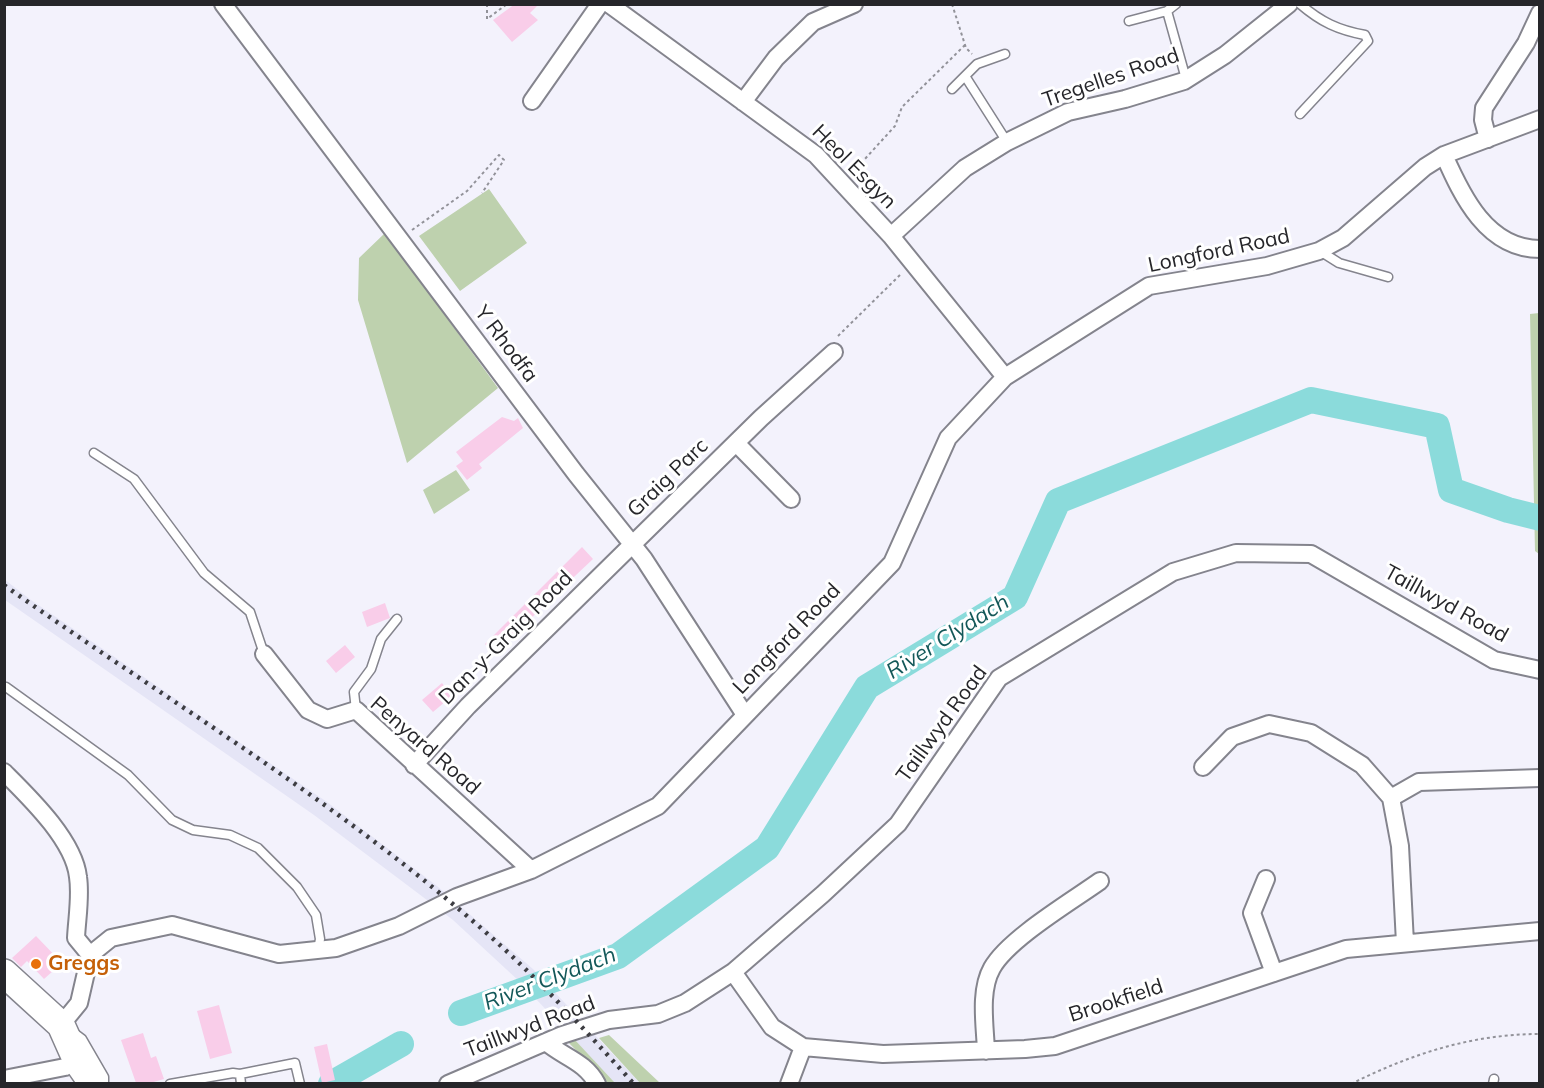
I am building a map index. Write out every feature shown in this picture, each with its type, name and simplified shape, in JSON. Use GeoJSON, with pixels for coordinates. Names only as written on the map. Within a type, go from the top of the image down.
{"type":"FeatureCollection","features":[{"type":"Feature","properties":{"kind":"main road"},"geometry":{"type":"LineString","coordinates":[[4,973],[61,1025],[77,1061],[93,1083]]}},
{"type":"Feature","properties":{"kind":"street","name":"Y Rhodfa"},"geometry":{"type":"LineString","coordinates":[[223,4],[399,239],[547,446],[644,559],[745,715]]}},
{"type":"Feature","properties":{"kind":"street"},"geometry":{"type":"LineString","coordinates":[[535,95],[600,4]]}},
{"type":"Feature","properties":{"kind":"street","name":"Heol Esgyn"},"geometry":{"type":"LineString","coordinates":[[609,4],[816,155],[891,236],[1005,377]]}},
{"type":"Feature","properties":{"kind":"street"},"geometry":{"type":"LineString","coordinates":[[743,102],[776,58],[813,22],[854,4]]}},
{"type":"Feature","properties":{"kind":"street","name":"Tregelles Road"},"geometry":{"type":"LineString","coordinates":[[891,236],[965,168],[1007,142],[1068,112],[1125,99],[1186,79],[1225,55],[1289,4]]}},
{"type":"Feature","properties":{"kind":"street"},"geometry":{"type":"LineString","coordinates":[[1488,139],[1483,120],[1484,108],[1526,43],[1539,14]]}},
{"type":"Feature","properties":{"kind":"street","name":"Longford Road"},"geometry":{"type":"LineString","coordinates":[[90,955],[111,938],[172,925],[279,954],[336,948],[399,926],[457,897],[531,870],[658,806],[892,562],[948,438],[1005,377],[1149,286],[1267,266],[1319,251],[1343,238],[1425,167],[1444,155],[1539,119]]}},
{"type":"Feature","properties":{"kind":"street"},"geometry":{"type":"LineString","coordinates":[[1444,155],[1461,193],[1478,218],[1501,239],[1539,249]]}},
{"type":"Feature","properties":{"kind":"street","name":"Graig Parc"},"geometry":{"type":"LineString","coordinates":[[631,545],[736,442],[834,352]]}},
{"type":"Feature","properties":{"kind":"street","name":"Graig Parc"},"geometry":{"type":"LineString","coordinates":[[736,442],[790,499]]}},
{"type":"Feature","properties":{"kind":"street","name":"Dan-y-Graig Road"},"geometry":{"type":"LineString","coordinates":[[414,765],[468,706],[631,545]]}},
{"type":"Feature","properties":{"kind":"street","name":"Taillwyd Road"},"geometry":{"type":"LineString","coordinates":[[448,1083],[546,1042],[609,1020],[658,1014],[685,1003],[733,972],[815,902],[898,824],[999,678],[1173,572],[1236,553],[1311,554],[1494,660],[1539,670]]}},
{"type":"Feature","properties":{"kind":"street","name":"Penyard Road"},"geometry":{"type":"LineString","coordinates":[[264,654],[308,710],[327,719],[356,710],[531,870]]}},
{"type":"Feature","properties":{"kind":"street"},"geometry":{"type":"LineString","coordinates":[[1203,767],[1232,737],[1269,724],[1311,733],[1362,765],[1391,798],[1400,846],[1405,943]]}},
{"type":"Feature","properties":{"kind":"street"},"geometry":{"type":"LineString","coordinates":[[4,772],[62,838],[73,858],[78,877],[76,938],[90,955],[79,1003],[61,1025]]}},
{"type":"Feature","properties":{"kind":"street"},"geometry":{"type":"LineString","coordinates":[[1391,798],[1419,782],[1539,778]]}},
{"type":"Feature","properties":{"kind":"street"},"geometry":{"type":"LineString","coordinates":[[1266,879],[1252,913],[1274,973]]}},
{"type":"Feature","properties":{"kind":"street"},"geometry":{"type":"LineString","coordinates":[[986,1051],[984,999],[992,968],[1022,936],[1100,881]]}},
{"type":"Feature","properties":{"kind":"street","name":"Brookfield"},"geometry":{"type":"LineString","coordinates":[[733,972],[772,1028],[803,1047],[883,1054],[986,1051],[1055,1046],[1346,949],[1539,931]]}},
{"type":"Feature","properties":{"kind":"street"},"geometry":{"type":"LineString","coordinates":[[546,1042],[557,1053],[578,1061],[597,1083]]}},
{"type":"Feature","properties":{"kind":"street"},"geometry":{"type":"LineString","coordinates":[[789,1083],[803,1047]]}},
{"type":"Feature","properties":{"kind":"street"},"geometry":{"type":"LineString","coordinates":[[4,1078],[64,1067],[77,1061]]}},
{"type":"Feature","properties":{"kind":"lane"},"geometry":{"type":"LineString","coordinates":[[1129,21],[1167,11],[1176,4]]}},
{"type":"Feature","properties":{"kind":"lane"},"geometry":{"type":"LineString","coordinates":[[1300,4],[1333,28],[1365,35],[1368,41],[1300,114]]}},
{"type":"Feature","properties":{"kind":"lane"},"geometry":{"type":"LineString","coordinates":[[1167,11],[1186,79]]}},
{"type":"Feature","properties":{"kind":"lane"},"geometry":{"type":"LineString","coordinates":[[952,89],[980,62],[1005,54]]}},
{"type":"Feature","properties":{"kind":"lane"},"geometry":{"type":"LineString","coordinates":[[965,76],[1007,142]]}},
{"type":"Feature","properties":{"kind":"lane"},"geometry":{"type":"LineString","coordinates":[[1319,251],[1339,263],[1388,278]]}},
{"type":"Feature","properties":{"kind":"lane"},"geometry":{"type":"LineString","coordinates":[[94,453],[134,479],[204,573],[250,612],[264,654]]}},
{"type":"Feature","properties":{"kind":"lane"},"geometry":{"type":"LineString","coordinates":[[356,710],[354,692],[372,669],[381,639],[397,619]]}},
{"type":"Feature","properties":{"kind":"lane"},"geometry":{"type":"LineString","coordinates":[[6,687],[128,775],[172,820],[194,830],[230,835],[258,848],[297,887],[316,915],[320,939],[318,951]]}},
{"type":"Feature","properties":{"kind":"lane"},"geometry":{"type":"LineString","coordinates":[[61,1025],[82,1039],[104,1077],[104,1083]]}},
{"type":"Feature","properties":{"kind":"lane"},"geometry":{"type":"LineString","coordinates":[[170,1083],[201,1076],[240,1079],[295,1063],[300,1083]]}},
{"type":"Feature","properties":{"kind":"path"},"geometry":{"type":"LineString","coordinates":[[486,4],[487,19],[507,4]]}},
{"type":"Feature","properties":{"kind":"path"},"geometry":{"type":"LineString","coordinates":[[952,4],[965,45],[980,62]]}},
{"type":"Feature","properties":{"kind":"path"},"geometry":{"type":"LineString","coordinates":[[843,184],[895,126],[902,107],[965,45]]}},
{"type":"Feature","properties":{"kind":"path"},"geometry":{"type":"LineString","coordinates":[[399,239],[458,198],[499,155],[504,159],[482,193]]}},
{"type":"Feature","properties":{"kind":"path"},"geometry":{"type":"LineString","coordinates":[[834,352],[829,345],[912,262]]}},
{"type":"Feature","properties":{"kind":"path"},"geometry":{"type":"LineString","coordinates":[[1351,1083],[1400,1061],[1441,1047],[1496,1036],[1539,1034]]}},
{"type":"Feature","properties":{"kind":"shaded area"},"geometry":{"type":"Polygon","coordinates":[[[4,579],[31,600],[327,802],[437,886],[533,969],[640,1083],[615,1083],[520,982],[453,920],[419,894],[314,815],[5,600],[4,579]]]}},
{"type":"Feature","properties":{"kind":"green space"},"geometry":{"type":"Polygon","coordinates":[[[489,189],[527,243],[460,291],[419,236],[489,189]]]}},
{"type":"Feature","properties":{"kind":"green space"},"geometry":{"type":"Polygon","coordinates":[[[385,233],[498,388],[407,463],[358,300],[359,258],[385,233]]]}},
{"type":"Feature","properties":{"kind":"green space"},"geometry":{"type":"Polygon","coordinates":[[[1540,313],[1539,554],[1535,551],[1530,314],[1540,313]]]}},
{"type":"Feature","properties":{"kind":"green space"},"geometry":{"type":"Polygon","coordinates":[[[456,470],[470,490],[434,514],[423,490],[456,470]]]}},
{"type":"Feature","properties":{"kind":"green space"},"geometry":{"type":"Polygon","coordinates":[[[609,1035],[660,1083],[640,1083],[599,1038],[609,1035]]]}},
{"type":"Feature","properties":{"kind":"green space"},"geometry":{"type":"Polygon","coordinates":[[[575,1040],[615,1083],[608,1083],[568,1042],[575,1040]]]}},
{"type":"Feature","properties":{"kind":"building"},"geometry":{"type":"Polygon","coordinates":[[[515,4],[539,4],[530,13],[538,20],[512,42],[493,20],[515,4]]]}},
{"type":"Feature","properties":{"kind":"building"},"geometry":{"type":"Polygon","coordinates":[[[502,417],[514,421],[518,418],[523,428],[479,464],[482,468],[467,480],[456,466],[463,461],[456,452],[502,417]]]}},
{"type":"Feature","properties":{"kind":"building"},"geometry":{"type":"Polygon","coordinates":[[[582,547],[593,559],[541,608],[496,656],[485,644],[582,547]]]}},
{"type":"Feature","properties":{"kind":"building"},"geometry":{"type":"Polygon","coordinates":[[[385,603],[390,618],[367,627],[362,612],[385,603]]]}},
{"type":"Feature","properties":{"kind":"building"},"geometry":{"type":"Polygon","coordinates":[[[345,645],[355,657],[336,673],[326,661],[345,645]]]}},
{"type":"Feature","properties":{"kind":"building"},"geometry":{"type":"Polygon","coordinates":[[[442,683],[452,696],[433,712],[422,700],[442,683]]]}},
{"type":"Feature","properties":{"kind":"building"},"geometry":{"type":"Polygon","coordinates":[[[36,936],[62,963],[44,979],[27,961],[21,967],[12,958],[36,936]]]}},
{"type":"Feature","properties":{"kind":"building"},"geometry":{"type":"Polygon","coordinates":[[[219,1005],[232,1053],[210,1059],[197,1011],[219,1005]]]}},
{"type":"Feature","properties":{"kind":"building"},"geometry":{"type":"Polygon","coordinates":[[[143,1033],[151,1058],[156,1056],[164,1079],[150,1083],[136,1083],[121,1040],[143,1033]]]}},
{"type":"Feature","properties":{"kind":"building"},"geometry":{"type":"Polygon","coordinates":[[[327,1044],[335,1080],[322,1083],[314,1047],[327,1044]]]}},
{"type":"Feature","properties":{"kind":"waterway","name":"River Clydach"},"geometry":{"type":"LineString","coordinates":[[461,1013],[618,956],[767,848],[867,687],[1015,597],[1058,501],[1311,400],[1437,426],[1451,490],[1508,510],[1540,518]]}},
{"type":"Feature","properties":{"kind":"waterway","name":"River Clydach"},"geometry":{"type":"LineString","coordinates":[[331,1084],[401,1044]]}},
{"type":"Feature","properties":{"kind":"railway"},"geometry":{"type":"LineString","coordinates":[[4,585],[308,793],[426,882],[522,965],[634,1084]]}},
{"type":"Feature","properties":{"kind":"place","name":"Greggs"},"geometry":{"type":"Point","coordinates":[36,964]}}]}
